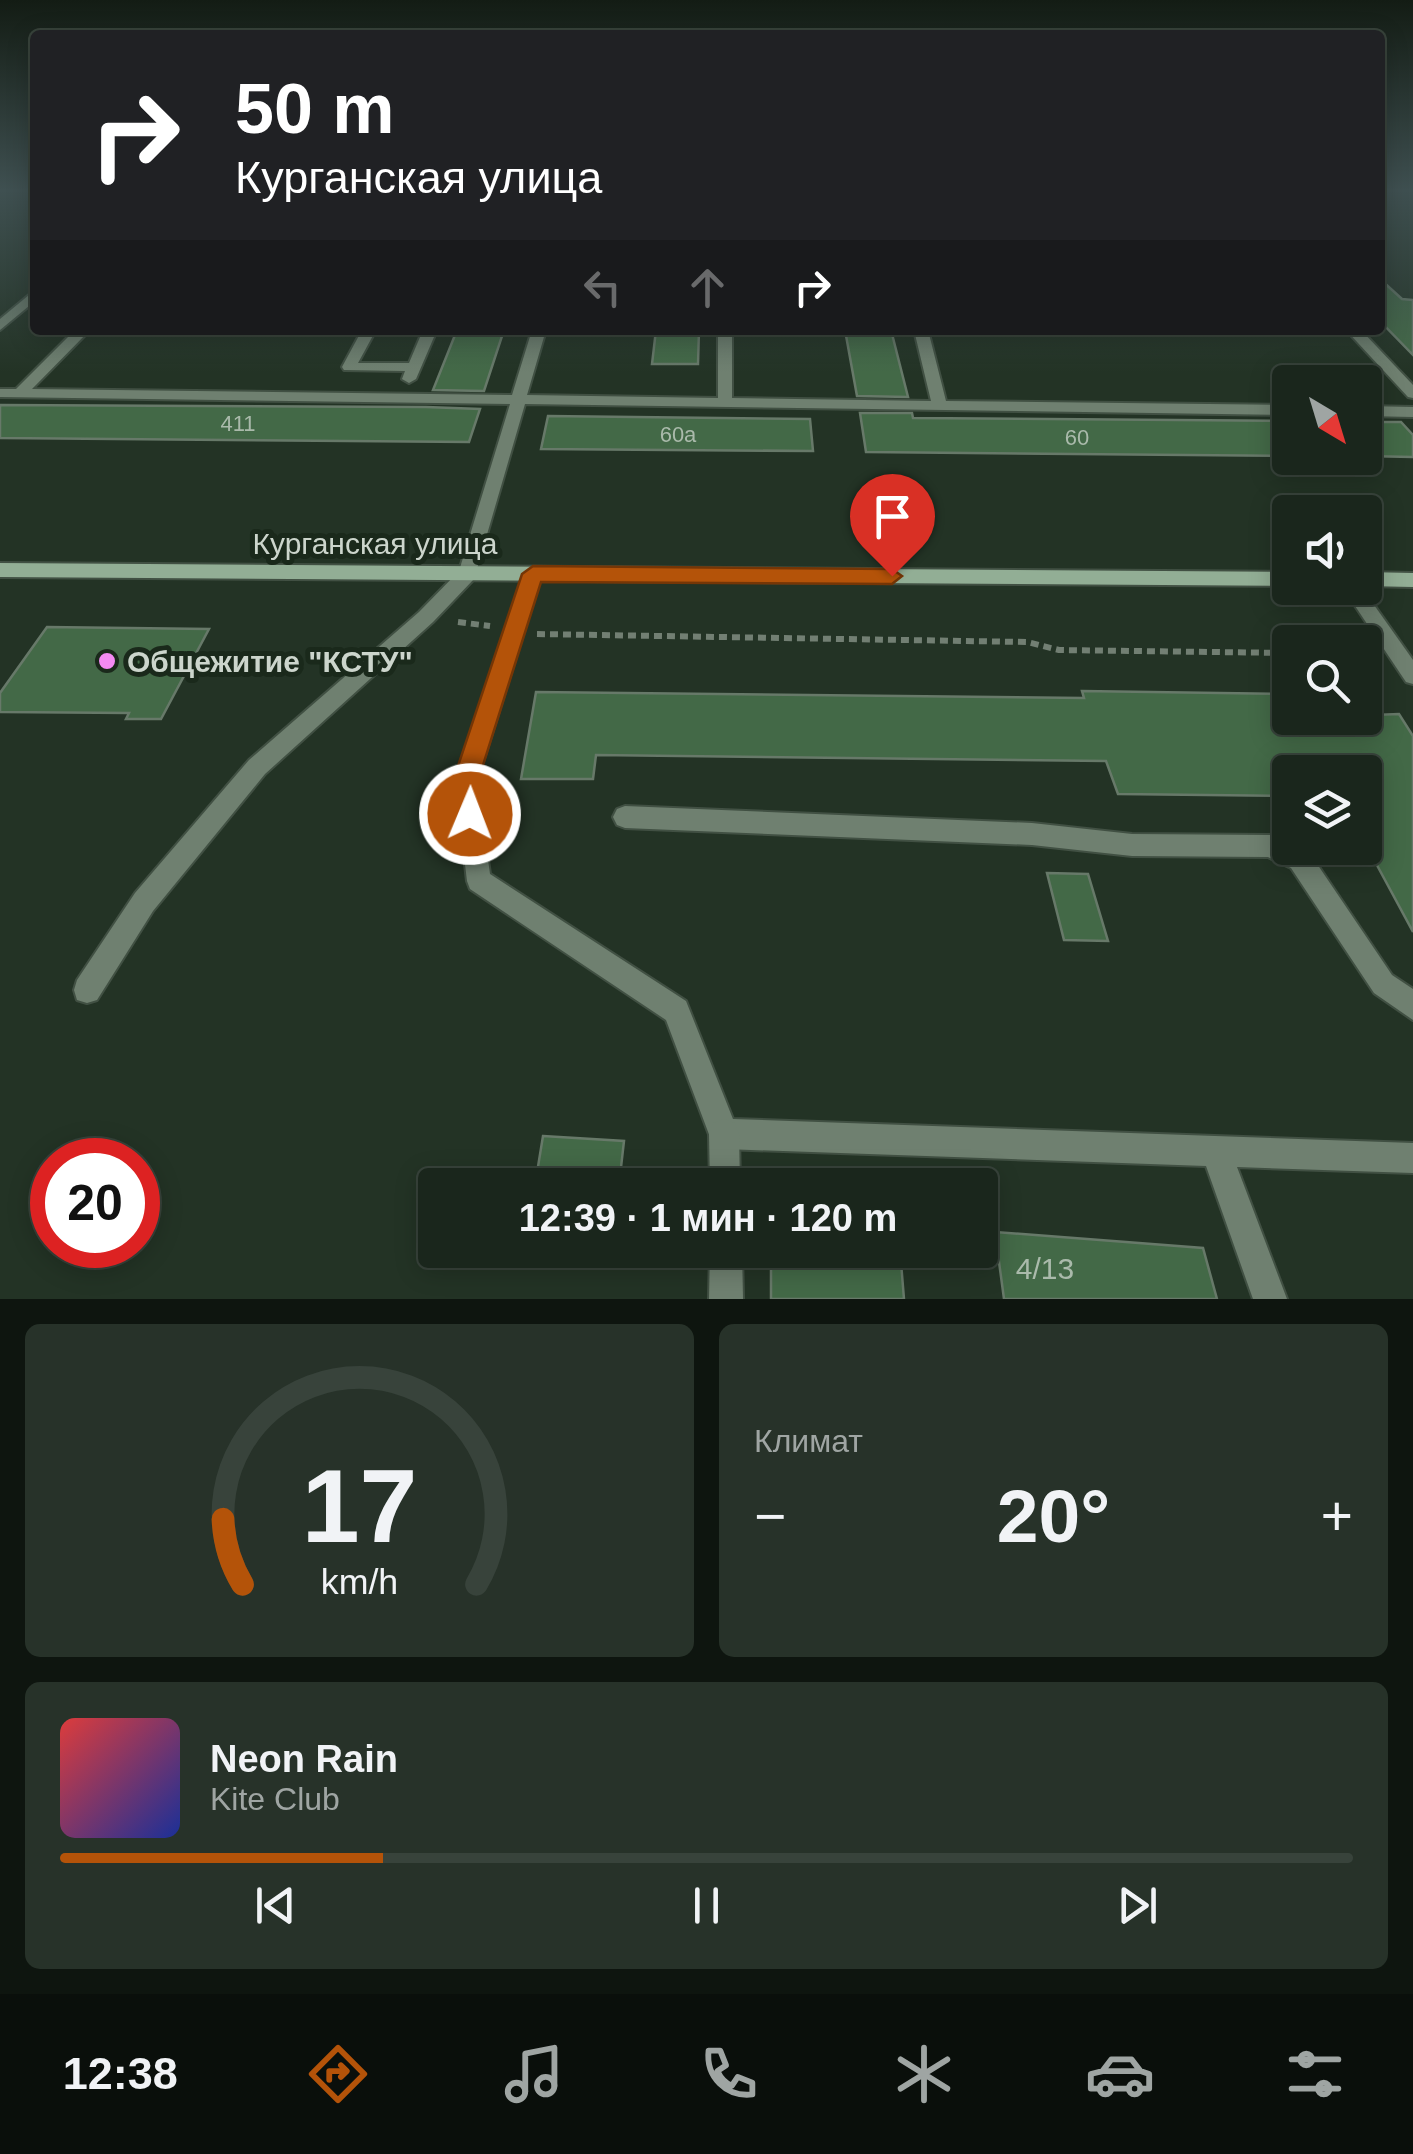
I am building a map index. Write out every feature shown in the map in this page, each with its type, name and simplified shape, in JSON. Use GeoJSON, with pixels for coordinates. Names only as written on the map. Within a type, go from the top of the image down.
{"type":"FeatureCollection","features":[{"type":"Feature","properties":{"kind":"street"},"geometry":{"type":"LineString","coordinates":[[0,326],[30,299]]}},
{"type":"Feature","properties":{"kind":"street"},"geometry":{"type":"LineString","coordinates":[[20,393],[78,335]]}},
{"type":"Feature","properties":{"kind":"street"},"geometry":{"type":"LineString","coordinates":[[366,335],[349,368],[414,367]]}},
{"type":"Feature","properties":{"kind":"street"},"geometry":{"type":"LineString","coordinates":[[400,398],[428,335]]}},
{"type":"Feature","properties":{"kind":"street"},"geometry":{"type":"LineString","coordinates":[[86,990],[144,902],[258,768],[426,617],[467,574],[538,335]]}},
{"type":"Feature","properties":{"kind":"street"},"geometry":{"type":"LineString","coordinates":[[725,335],[725,403]]}},
{"type":"Feature","properties":{"kind":"street"},"geometry":{"type":"LineString","coordinates":[[922,335],[940,406]]}},
{"type":"Feature","properties":{"kind":"street"},"geometry":{"type":"LineString","coordinates":[[1358,335],[1413,394]]}},
{"type":"Feature","properties":{"kind":"street"},"geometry":{"type":"LineString","coordinates":[[0,393],[1272,410]]}},
{"type":"Feature","properties":{"kind":"street"},"geometry":{"type":"LineString","coordinates":[[1382,411],[1413,412]]}},
{"type":"Feature","properties":{"kind":"street","name":"Курганская улица"},"geometry":{"type":"LineString","coordinates":[[0,570],[1272,579]]}},
{"type":"Feature","properties":{"kind":"street"},"geometry":{"type":"LineString","coordinates":[[533,574],[466,781],[479,881],[676,1012],[724,1134],[725,1168]]}},
{"type":"Feature","properties":{"kind":"street"},"geometry":{"type":"LineString","coordinates":[[1382,580],[1413,580]]}},
{"type":"Feature","properties":{"kind":"street"},"geometry":{"type":"LineString","coordinates":[[1364,605],[1413,676]]}},
{"type":"Feature","properties":{"kind":"street"},"geometry":{"type":"LineString","coordinates":[[625,817],[1032,834],[1132,845],[1270,846],[1300,860],[1383,984],[1413,1006]]}},
{"type":"Feature","properties":{"kind":"street"},"geometry":{"type":"LineString","coordinates":[[724,1134],[1413,1158]]}},
{"type":"Feature","properties":{"kind":"street"},"geometry":{"type":"LineString","coordinates":[[1216,1151],[1270,1299]]}},
{"type":"Feature","properties":{"kind":"street"},"geometry":{"type":"LineString","coordinates":[[726,1268],[726,1299]]}},
{"type":"Feature","properties":{"kind":"path"},"geometry":{"type":"LineString","coordinates":[[426,617],[556,636],[1028,642],[1059,650],[1272,653]]}},
{"type":"Feature","properties":{"kind":"building"},"geometry":{"type":"Polygon","coordinates":[[[1385,284],[1402,299],[1413,300],[1413,355],[1385,326],[1385,284]]]}},
{"type":"Feature","properties":{"kind":"building"},"geometry":{"type":"Polygon","coordinates":[[[455,335],[502,335],[484,391],[433,390],[455,335]]]}},
{"type":"Feature","properties":{"kind":"building"},"geometry":{"type":"Polygon","coordinates":[[[655,335],[699,335],[698,364],[652,364],[655,335]]]}},
{"type":"Feature","properties":{"kind":"building"},"geometry":{"type":"Polygon","coordinates":[[[846,335],[892,335],[908,397],[857,396],[846,335]]]}},
{"type":"Feature","properties":{"kind":"building"},"geometry":{"type":"Polygon","coordinates":[[[0,405],[480,409],[469,442],[0,438],[0,405]]]}},
{"type":"Feature","properties":{"kind":"building"},"geometry":{"type":"Polygon","coordinates":[[[860,413],[912,413],[913,418],[1272,421],[1272,456],[866,452],[860,413]]]}},
{"type":"Feature","properties":{"kind":"building"},"geometry":{"type":"Polygon","coordinates":[[[548,416],[810,419],[813,451],[541,449],[548,416]]]}},
{"type":"Feature","properties":{"kind":"building"},"geometry":{"type":"Polygon","coordinates":[[[1382,422],[1401,422],[1413,435],[1413,457],[1382,456],[1382,422]]]}},
{"type":"Feature","properties":{"kind":"building","name":"Общежитие \"КСТУ\""},"geometry":{"type":"Polygon","coordinates":[[[47,627],[209,629],[161,719],[126,719],[129,713],[0,712],[0,693],[47,627]]]}},
{"type":"Feature","properties":{"kind":"building"},"geometry":{"type":"Polygon","coordinates":[[[1082,691],[1272,694],[1272,735],[1382,735],[1382,715],[1399,714],[1413,736],[1413,932],[1377,865],[1382,865],[1382,755],[1272,755],[1272,796],[1118,794],[1106,761],[596,755],[593,779],[521,779],[536,692],[1084,698],[1082,691]]]}},
{"type":"Feature","properties":{"kind":"building"},"geometry":{"type":"Polygon","coordinates":[[[1047,873],[1088,874],[1108,941],[1064,940],[1047,873]]]}},
{"type":"Feature","properties":{"kind":"building"},"geometry":{"type":"Polygon","coordinates":[[[543,1136],[624,1141],[621,1168],[538,1168],[543,1136]]]}},
{"type":"Feature","properties":{"kind":"building"},"geometry":{"type":"Polygon","coordinates":[[[998,1232],[1203,1248],[1217,1299],[1004,1299],[998,1232]]]}},
{"type":"Feature","properties":{"kind":"building"},"geometry":{"type":"Polygon","coordinates":[[[771,1268],[901,1268],[904,1299],[771,1299],[771,1268]]]}},
{"type":"Feature","properties":{"kind":"place","name":"Общежитие \"КСТУ\""},"geometry":{"type":"Point","coordinates":[107,661]}},
{"type":"Feature","properties":{"kind":"route"},"geometry":{"type":"LineString","coordinates":[[470,814],[466,781],[533,574],[892,576]]}}]}
